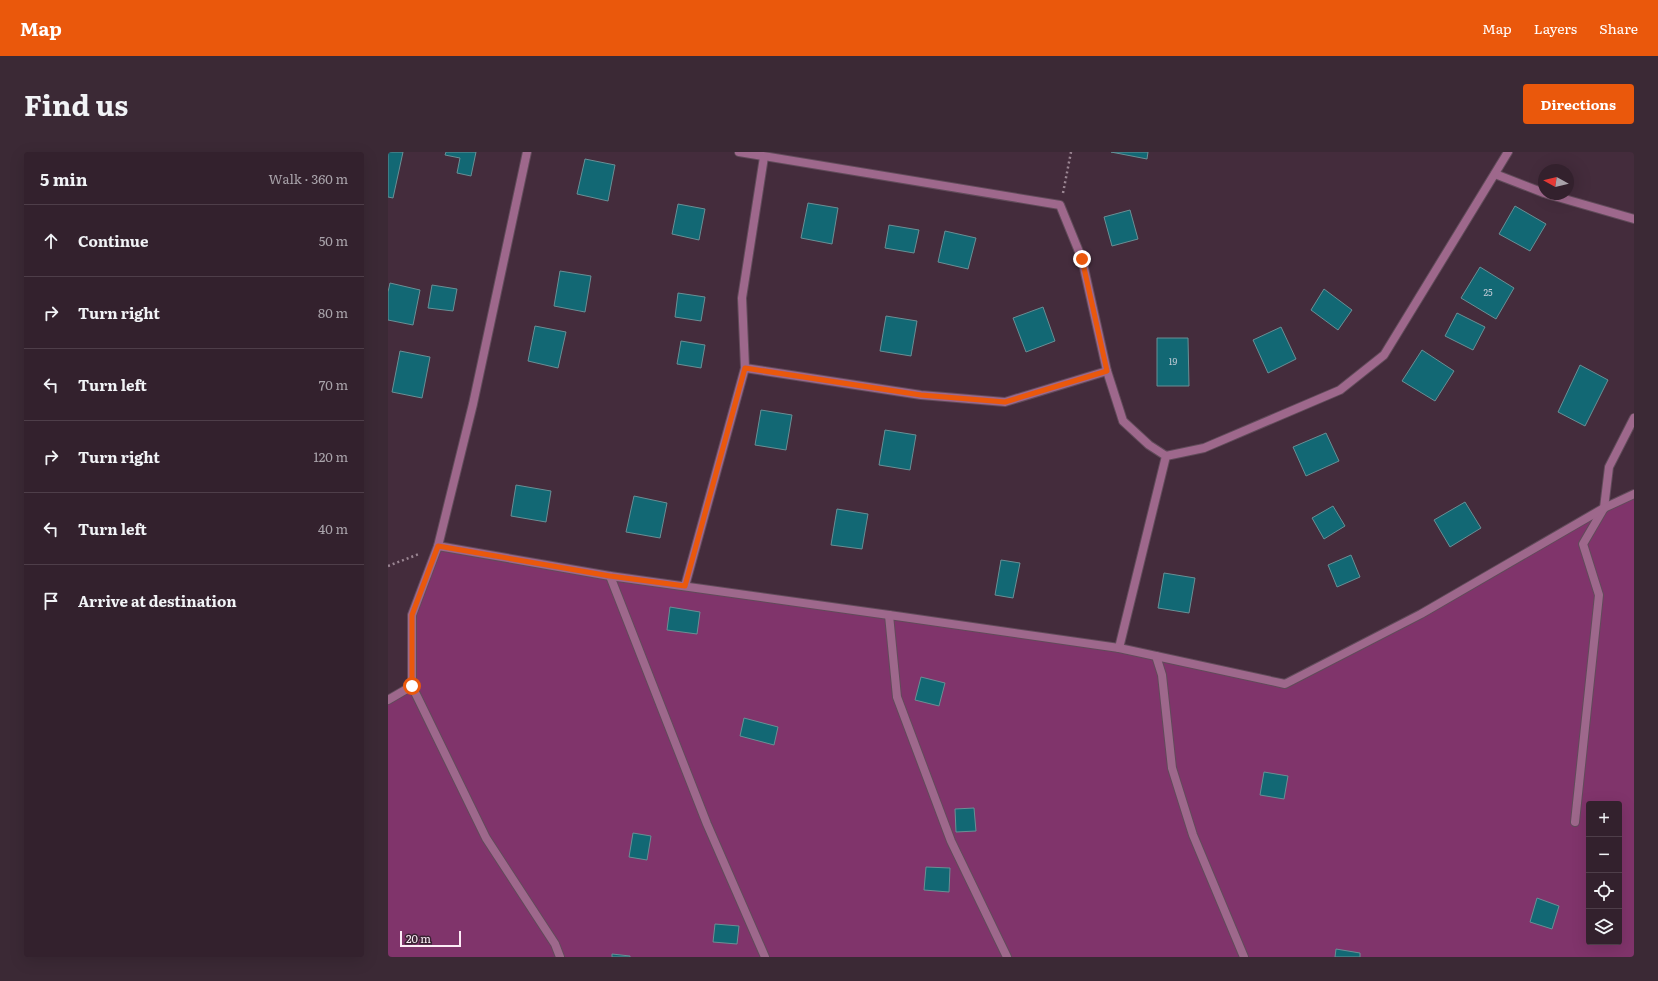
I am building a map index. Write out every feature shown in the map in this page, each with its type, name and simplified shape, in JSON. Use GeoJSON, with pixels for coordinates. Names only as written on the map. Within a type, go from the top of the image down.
{"type":"FeatureCollection","features":[{"type":"Feature","properties":{"kind":"street"},"geometry":{"type":"LineString","coordinates":[[527,152],[473,404],[438,546],[412,615],[412,686],[486,838],[555,944],[560,957]]}},
{"type":"Feature","properties":{"kind":"street"},"geometry":{"type":"LineString","coordinates":[[739,152],[1060,205],[1082,259],[1107,371],[1123,421],[1149,445],[1166,456],[1204,448],[1340,390],[1384,355],[1495,174],[1506,153]]}},
{"type":"Feature","properties":{"kind":"street"},"geometry":{"type":"LineString","coordinates":[[685,586],[745,368],[742,298],[764,157]]}},
{"type":"Feature","properties":{"kind":"street"},"geometry":{"type":"LineString","coordinates":[[1495,174],[1538,191]]}},
{"type":"Feature","properties":{"kind":"street"},"geometry":{"type":"LineString","coordinates":[[1568,200],[1634,219]]}},
{"type":"Feature","properties":{"kind":"street"},"geometry":{"type":"LineString","coordinates":[[745,368],[921,395],[1005,402],[1107,371]]}},
{"type":"Feature","properties":{"kind":"street"},"geometry":{"type":"LineString","coordinates":[[1575,822],[1599,595],[1583,544],[1604,508],[1610,467],[1634,418]]}},
{"type":"Feature","properties":{"kind":"street"},"geometry":{"type":"LineString","coordinates":[[1119,648],[1166,456]]}},
{"type":"Feature","properties":{"kind":"street"},"geometry":{"type":"LineString","coordinates":[[438,546],[610,576],[1119,648],[1284,684],[1421,614],[1604,508],[1634,494]]}},
{"type":"Feature","properties":{"kind":"street"},"geometry":{"type":"LineString","coordinates":[[610,576],[707,824],[766,957]]}},
{"type":"Feature","properties":{"kind":"street"},"geometry":{"type":"LineString","coordinates":[[889,615],[897,697],[951,841],[1007,957]]}},
{"type":"Feature","properties":{"kind":"street"},"geometry":{"type":"LineString","coordinates":[[1156,656],[1162,675],[1172,768],[1192,835],[1244,957]]}},
{"type":"Feature","properties":{"kind":"street"},"geometry":{"type":"LineString","coordinates":[[388,700],[412,686]]}},
{"type":"Feature","properties":{"kind":"path"},"geometry":{"type":"LineString","coordinates":[[1060,205],[1071,152]]}},
{"type":"Feature","properties":{"kind":"path"},"geometry":{"type":"LineString","coordinates":[[388,566],[438,546]]}},
{"type":"Feature","properties":{"kind":"shaded area"},"geometry":{"type":"Polygon","coordinates":[[[1634,494],[1634,957],[388,957],[388,697],[412,686],[412,615],[438,546],[1119,648],[1285,684],[1634,494]]]}},
{"type":"Feature","properties":{"kind":"building"},"geometry":{"type":"Polygon","coordinates":[[[388,152],[403,152],[393,198],[388,197],[388,152]]]}},
{"type":"Feature","properties":{"kind":"building"},"geometry":{"type":"Polygon","coordinates":[[[446,152],[476,152],[471,176],[457,173],[460,158],[445,155],[446,152]]]}},
{"type":"Feature","properties":{"kind":"building"},"geometry":{"type":"Polygon","coordinates":[[[1111,152],[1148,152],[1147,159],[1111,152]]]}},
{"type":"Feature","properties":{"kind":"building"},"geometry":{"type":"Polygon","coordinates":[[[585,159],[615,165],[608,201],[577,194],[585,159]]]}},
{"type":"Feature","properties":{"kind":"building"},"geometry":{"type":"Polygon","coordinates":[[[808,203],[838,208],[832,244],[801,238],[808,203]]]}},
{"type":"Feature","properties":{"kind":"building"},"geometry":{"type":"Polygon","coordinates":[[[678,204],[705,209],[699,240],[672,234],[678,204]]]}},
{"type":"Feature","properties":{"kind":"building"},"geometry":{"type":"Polygon","coordinates":[[[1515,206],[1546,224],[1530,251],[1499,234],[1515,206]]]}},
{"type":"Feature","properties":{"kind":"building"},"geometry":{"type":"Polygon","coordinates":[[[1130,210],[1138,239],[1112,246],[1104,217],[1130,210]]]}},
{"type":"Feature","properties":{"kind":"building"},"geometry":{"type":"Polygon","coordinates":[[[889,225],[919,230],[914,253],[885,248],[889,225]]]}},
{"type":"Feature","properties":{"kind":"building"},"geometry":{"type":"Polygon","coordinates":[[[945,231],[976,238],[968,269],[938,262],[945,231]]]}},
{"type":"Feature","properties":{"kind":"building"},"geometry":{"type":"Polygon","coordinates":[[[1480,267],[1514,288],[1496,319],[1461,298],[1480,267]]]}},
{"type":"Feature","properties":{"kind":"building"},"geometry":{"type":"Polygon","coordinates":[[[560,271],[591,276],[585,312],[554,306],[560,271]]]}},
{"type":"Feature","properties":{"kind":"building"},"geometry":{"type":"Polygon","coordinates":[[[390,283],[420,290],[413,325],[388,320],[388,292],[390,283]]]}},
{"type":"Feature","properties":{"kind":"building"},"geometry":{"type":"Polygon","coordinates":[[[432,285],[457,289],[453,311],[428,308],[432,285]]]}},
{"type":"Feature","properties":{"kind":"building"},"geometry":{"type":"Polygon","coordinates":[[[1324,289],[1352,310],[1338,330],[1311,310],[1324,289]]]}},
{"type":"Feature","properties":{"kind":"building"},"geometry":{"type":"Polygon","coordinates":[[[678,293],[705,297],[701,321],[675,317],[678,293]]]}},
{"type":"Feature","properties":{"kind":"building"},"geometry":{"type":"Polygon","coordinates":[[[1043,307],[1055,341],[1026,352],[1013,318],[1043,307]]]}},
{"type":"Feature","properties":{"kind":"building"},"geometry":{"type":"Polygon","coordinates":[[[1457,313],[1485,327],[1473,350],[1445,336],[1457,313]]]}},
{"type":"Feature","properties":{"kind":"building"},"geometry":{"type":"Polygon","coordinates":[[[886,316],[917,321],[911,356],[880,351],[886,316]]]}},
{"type":"Feature","properties":{"kind":"building"},"geometry":{"type":"Polygon","coordinates":[[[535,326],[566,332],[558,368],[528,361],[535,326]]]}},
{"type":"Feature","properties":{"kind":"building"},"geometry":{"type":"Polygon","coordinates":[[[1281,327],[1296,359],[1268,373],[1253,340],[1281,327]]]}},
{"type":"Feature","properties":{"kind":"building"},"geometry":{"type":"Polygon","coordinates":[[[1157,338],[1188,338],[1189,386],[1157,386],[1157,338]]]}},
{"type":"Feature","properties":{"kind":"building"},"geometry":{"type":"Polygon","coordinates":[[[681,341],[705,345],[701,368],[677,364],[681,341]]]}},
{"type":"Feature","properties":{"kind":"building"},"geometry":{"type":"Polygon","coordinates":[[[1422,350],[1454,371],[1435,401],[1402,381],[1422,350]]]}},
{"type":"Feature","properties":{"kind":"building"},"geometry":{"type":"Polygon","coordinates":[[[400,351],[430,357],[422,398],[392,392],[400,351]]]}},
{"type":"Feature","properties":{"kind":"building"},"geometry":{"type":"Polygon","coordinates":[[[1580,365],[1608,380],[1585,426],[1558,412],[1580,365]]]}},
{"type":"Feature","properties":{"kind":"building"},"geometry":{"type":"Polygon","coordinates":[[[761,410],[792,415],[786,450],[755,445],[761,410]]]}},
{"type":"Feature","properties":{"kind":"building"},"geometry":{"type":"Polygon","coordinates":[[[885,430],[916,435],[910,470],[879,465],[885,430]]]}},
{"type":"Feature","properties":{"kind":"building"},"geometry":{"type":"Polygon","coordinates":[[[1326,433],[1339,461],[1306,476],[1293,447],[1326,433]]]}},
{"type":"Feature","properties":{"kind":"building"},"geometry":{"type":"Polygon","coordinates":[[[516,485],[551,491],[546,522],[511,516],[516,485]]]}},
{"type":"Feature","properties":{"kind":"building"},"geometry":{"type":"Polygon","coordinates":[[[634,496],[667,503],[660,538],[626,532],[634,496]]]}},
{"type":"Feature","properties":{"kind":"building"},"geometry":{"type":"Polygon","coordinates":[[[1465,502],[1481,528],[1450,547],[1434,520],[1465,502]]]}},
{"type":"Feature","properties":{"kind":"building"},"geometry":{"type":"Polygon","coordinates":[[[1333,506],[1345,526],[1324,539],[1312,518],[1333,506]]]}},
{"type":"Feature","properties":{"kind":"building"},"geometry":{"type":"Polygon","coordinates":[[[837,509],[868,514],[862,549],[831,545],[837,509]]]}},
{"type":"Feature","properties":{"kind":"building"},"geometry":{"type":"Polygon","coordinates":[[[1351,555],[1360,577],[1337,587],[1328,565],[1351,555]]]}},
{"type":"Feature","properties":{"kind":"building"},"geometry":{"type":"Polygon","coordinates":[[[1001,560],[1020,563],[1013,598],[995,595],[1001,560]]]}},
{"type":"Feature","properties":{"kind":"building"},"geometry":{"type":"Polygon","coordinates":[[[1164,573],[1195,578],[1189,613],[1158,608],[1164,573]]]}},
{"type":"Feature","properties":{"kind":"building"},"geometry":{"type":"Polygon","coordinates":[[[670,607],[700,612],[697,634],[667,630],[670,607]]]}},
{"type":"Feature","properties":{"kind":"building"},"geometry":{"type":"Polygon","coordinates":[[[921,677],[945,683],[939,706],[915,700],[921,677]]]}},
{"type":"Feature","properties":{"kind":"building"},"geometry":{"type":"Polygon","coordinates":[[[744,718],[778,727],[774,745],[740,736],[744,718]]]}},
{"type":"Feature","properties":{"kind":"building"},"geometry":{"type":"Polygon","coordinates":[[[1264,772],[1288,776],[1284,799],[1260,795],[1264,772]]]}},
{"type":"Feature","properties":{"kind":"building"},"geometry":{"type":"Polygon","coordinates":[[[974,808],[976,831],[956,832],[955,809],[974,808]]]}},
{"type":"Feature","properties":{"kind":"building"},"geometry":{"type":"Polygon","coordinates":[[[633,833],[651,836],[647,860],[629,857],[633,833]]]}},
{"type":"Feature","properties":{"kind":"building"},"geometry":{"type":"Polygon","coordinates":[[[926,867],[950,868],[949,892],[924,890],[926,867]]]}},
{"type":"Feature","properties":{"kind":"building"},"geometry":{"type":"Polygon","coordinates":[[[1537,898],[1559,906],[1552,929],[1530,922],[1537,898]]]}},
{"type":"Feature","properties":{"kind":"building"},"geometry":{"type":"Polygon","coordinates":[[[715,924],[739,926],[737,944],[713,942],[715,924]]]}},
{"type":"Feature","properties":{"kind":"building"},"geometry":{"type":"Polygon","coordinates":[[[1336,949],[1360,953],[1360,957],[1335,957],[1336,949]]]}},
{"type":"Feature","properties":{"kind":"building"},"geometry":{"type":"Polygon","coordinates":[[[612,954],[630,956],[630,957],[612,957],[612,954]]]}},
{"type":"Feature","properties":{"kind":"route"},"geometry":{"type":"LineString","coordinates":[[412,686],[412,615],[438,546],[610,576],[685,586],[745,368],[921,395],[1005,402],[1107,371],[1082,259]]}}]}
